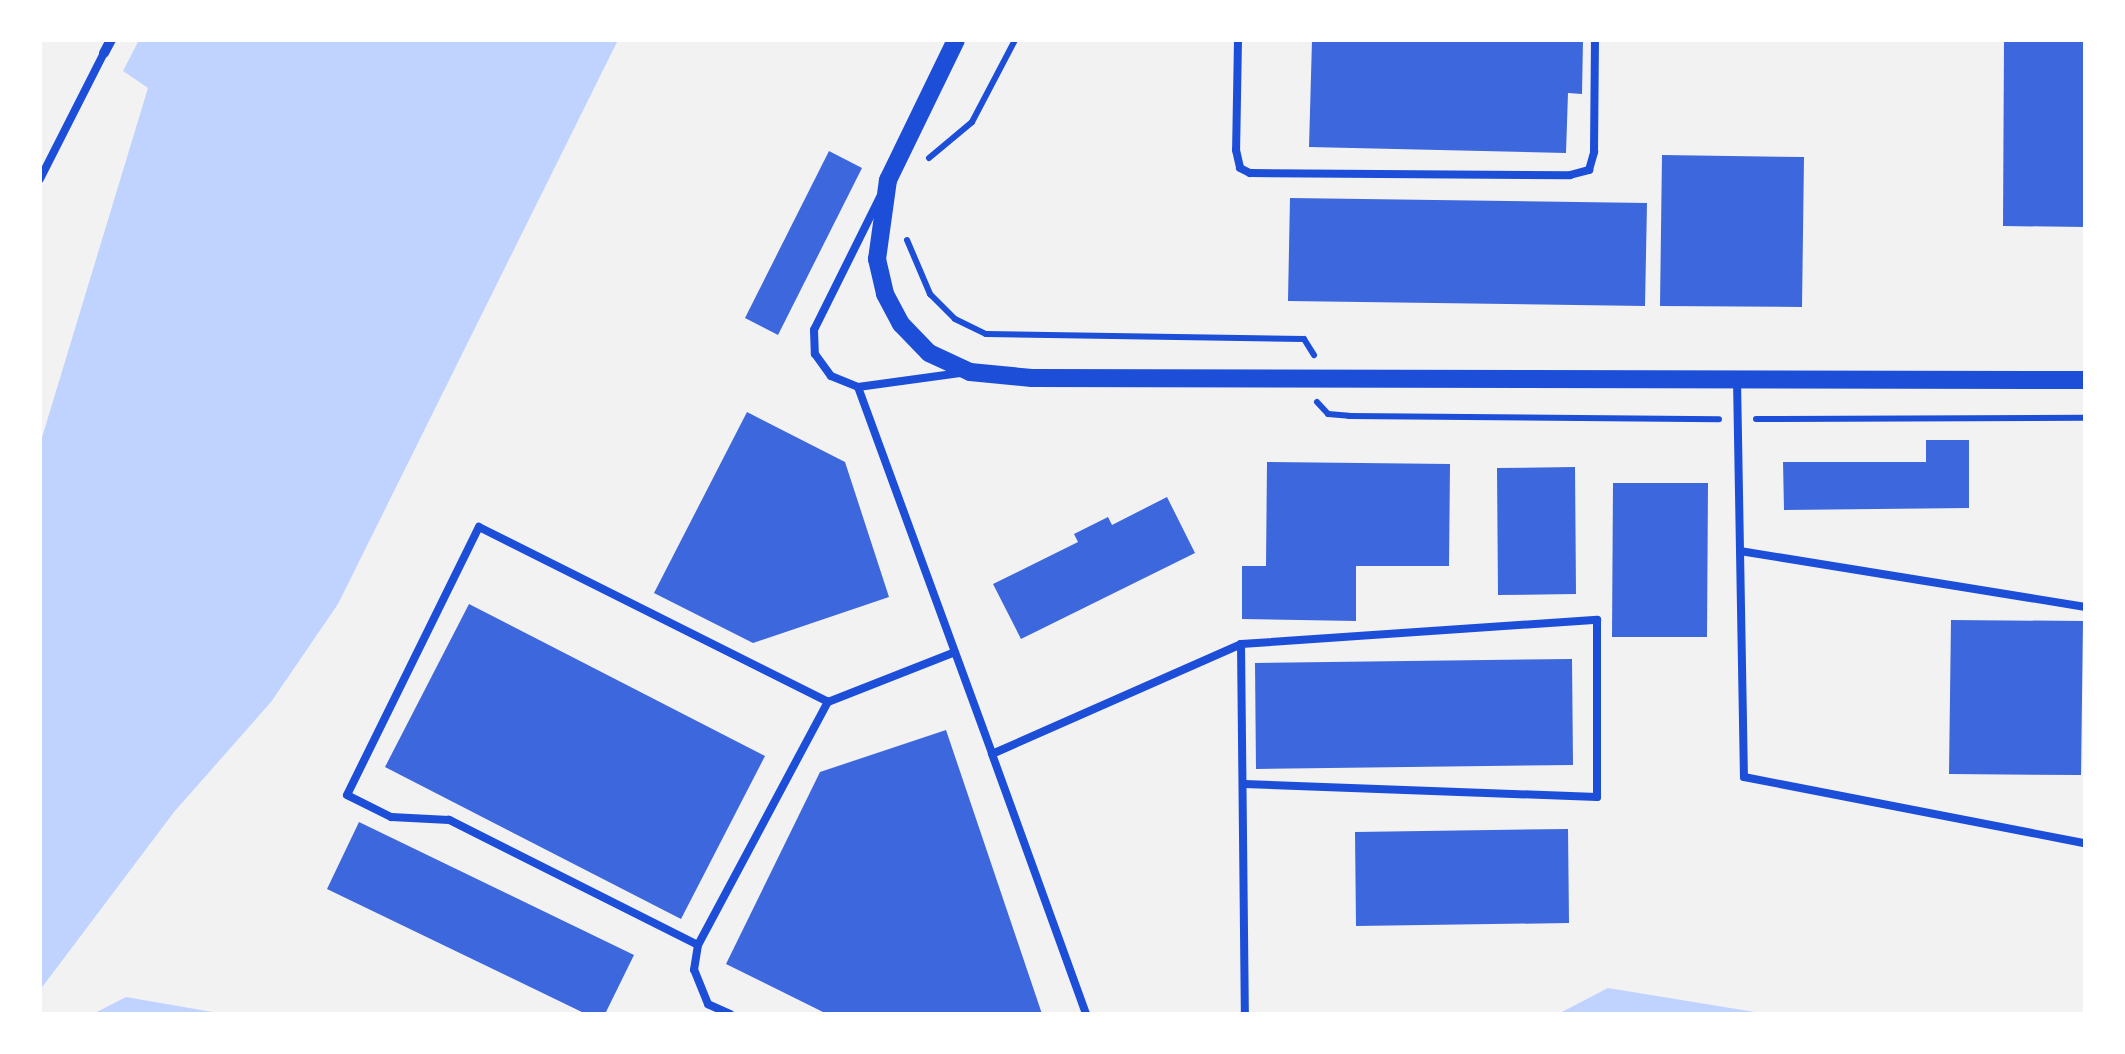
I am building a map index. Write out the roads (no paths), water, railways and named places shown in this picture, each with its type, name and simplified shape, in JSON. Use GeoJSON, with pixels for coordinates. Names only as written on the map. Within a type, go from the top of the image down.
{"type":"FeatureCollection","features":[{"type":"Feature","properties":{"kind":"street"},"geometry":{"type":"LineString","coordinates":[[104,52],[110,40]]}},
{"type":"Feature","properties":{"kind":"street"},"geometry":{"type":"LineString","coordinates":[[956,40],[888,180],[876,258],[884,294],[930,352],[970,372],[1032,378],[1314,375],[2085,380]]}},
{"type":"Feature","properties":{"kind":"lane"},"geometry":{"type":"LineString","coordinates":[[1238,40],[1236,150],[1240,168],[1250,173],[1570,175],[1590,170],[1594,152],[1595,40]]}},
{"type":"Feature","properties":{"kind":"lane"},"geometry":{"type":"LineString","coordinates":[[40,179],[104,52]]}},
{"type":"Feature","properties":{"kind":"lane"},"geometry":{"type":"LineString","coordinates":[[888,180],[814,330],[815,354],[831,376],[858,387],[970,372]]}},
{"type":"Feature","properties":{"kind":"lane"},"geometry":{"type":"LineString","coordinates":[[1736,379],[1744,777],[2085,842]]}},
{"type":"Feature","properties":{"kind":"lane"},"geometry":{"type":"LineString","coordinates":[[858,387],[1086,1014]]}},
{"type":"Feature","properties":{"kind":"lane"},"geometry":{"type":"LineString","coordinates":[[698,945],[449,820],[391,817],[347,794],[478,527],[828,702]]}},
{"type":"Feature","properties":{"kind":"lane"},"geometry":{"type":"LineString","coordinates":[[1740,550],[2085,607]]}},
{"type":"Feature","properties":{"kind":"lane"},"geometry":{"type":"LineString","coordinates":[[992,754],[1241,644],[1597,620],[1597,796],[1244,784]]}},
{"type":"Feature","properties":{"kind":"lane"},"geometry":{"type":"LineString","coordinates":[[1241,644],[1245,1014]]}},
{"type":"Feature","properties":{"kind":"lane"},"geometry":{"type":"LineString","coordinates":[[730,1014],[708,1004],[694,970],[698,945],[828,702],[954,652]]}},
{"type":"Feature","properties":{"kind":"water"},"geometry":{"type":"Polygon","coordinates":[[[139,40],[618,40],[338,604],[271,702],[174,812],[40,990],[40,444],[148,88],[123,71],[139,40]]]}},
{"type":"Feature","properties":{"kind":"water"},"geometry":{"type":"Polygon","coordinates":[[[1608,988],[1767,1014],[1558,1014],[1608,988]]]}},
{"type":"Feature","properties":{"kind":"water"},"geometry":{"type":"Polygon","coordinates":[[[126,997],[224,1014],[93,1014],[126,997]]]}}]}
